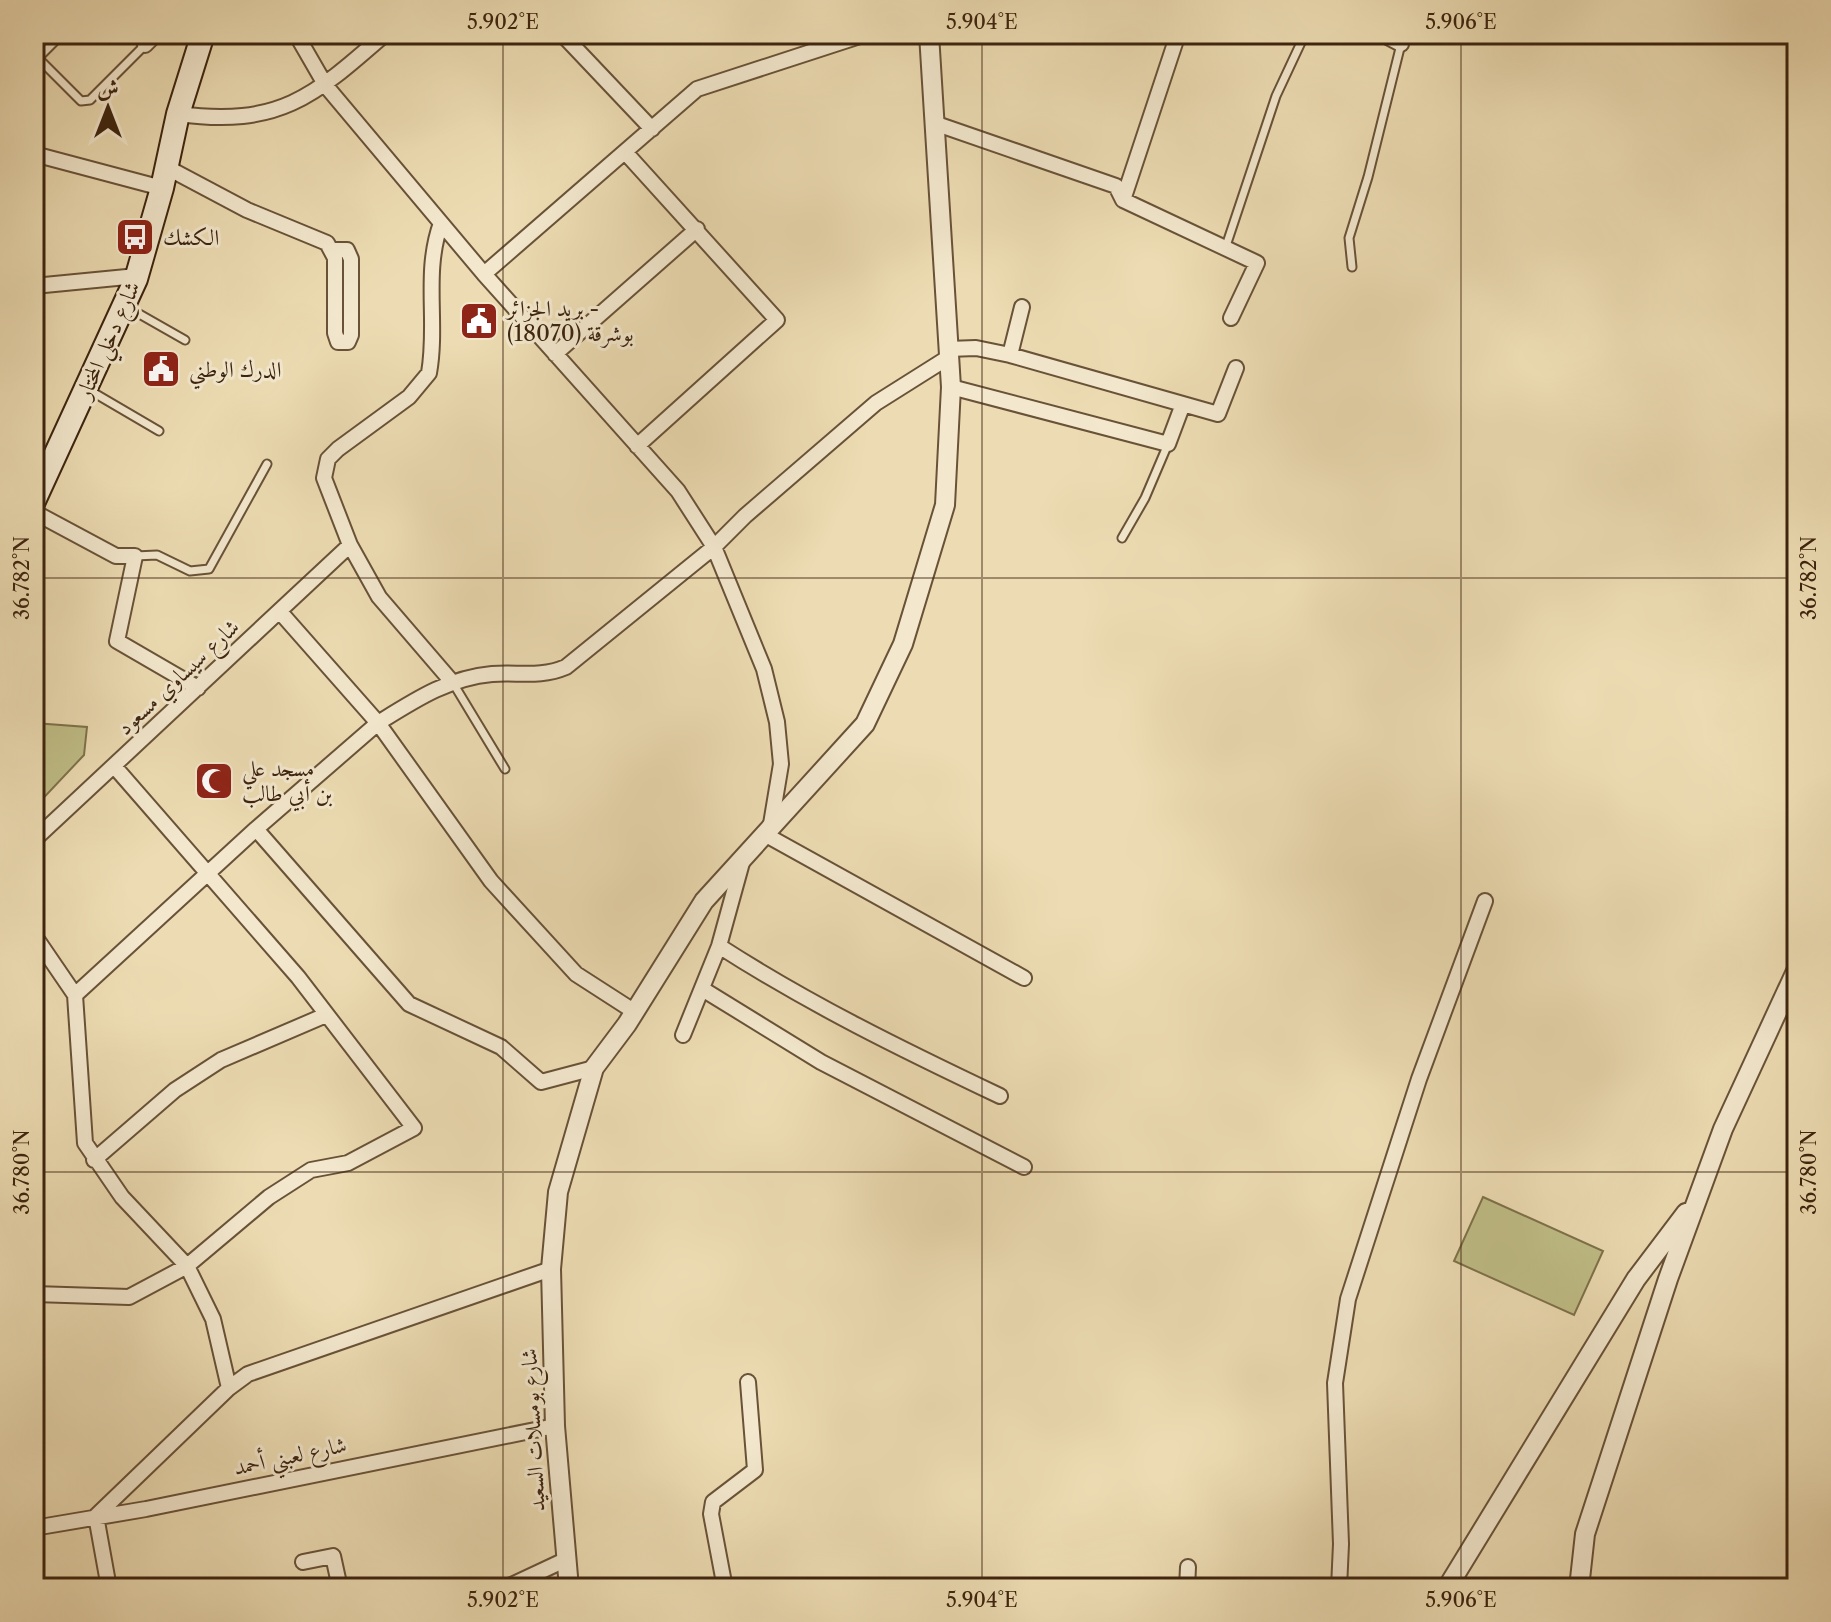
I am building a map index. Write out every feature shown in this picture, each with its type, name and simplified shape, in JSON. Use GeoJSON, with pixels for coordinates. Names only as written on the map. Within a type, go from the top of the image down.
{"type":"FeatureCollection","features":[{"type":"Feature","properties":{"kind":"main road","name":"شارع دخلي المختار"},"geometry":{"type":"LineString","coordinates":[[34,501],[137,276],[178,114],[203,34]]}},
{"type":"Feature","properties":{"kind":"street"},"geometry":{"type":"LineString","coordinates":[[145,45],[156,34]]}},
{"type":"Feature","properties":{"kind":"street"},"geometry":{"type":"LineString","coordinates":[[296,34],[326,86],[484,274],[678,491],[714,547],[764,669],[777,722],[781,764],[768,832]]}},
{"type":"Feature","properties":{"kind":"street"},"geometry":{"type":"LineString","coordinates":[[178,114],[217,119],[256,116],[294,104],[326,86],[385,34]]}},
{"type":"Feature","properties":{"kind":"street"},"geometry":{"type":"LineString","coordinates":[[562,34],[652,129]]}},
{"type":"Feature","properties":{"kind":"street"},"geometry":{"type":"LineString","coordinates":[[484,274],[697,89],[866,34]]}},
{"type":"Feature","properties":{"kind":"street"},"geometry":{"type":"LineString","coordinates":[[256,829],[409,1004],[501,1047],[541,1082],[594,1068],[635,1012],[704,901],[865,724],[903,644],[945,505],[951,387],[929,34]]}},
{"type":"Feature","properties":{"kind":"street"},"geometry":{"type":"LineString","coordinates":[[1123,200],[1178,34]]}},
{"type":"Feature","properties":{"kind":"street"},"geometry":{"type":"LineString","coordinates":[[1382,34],[1402,39]]}},
{"type":"Feature","properties":{"kind":"street"},"geometry":{"type":"LineString","coordinates":[[934,123],[1116,186],[1123,200],[1257,263],[1231,318]]}},
{"type":"Feature","properties":{"kind":"street"},"geometry":{"type":"LineString","coordinates":[[625,152],[777,320],[637,446]]}},
{"type":"Feature","properties":{"kind":"street"},"geometry":{"type":"LineString","coordinates":[[34,154],[164,178],[327,243],[332,250],[335,333],[338,342],[348,342],[351,335],[351,259],[347,250],[332,250]]}},
{"type":"Feature","properties":{"kind":"street"},"geometry":{"type":"LineString","coordinates":[[441,223],[432,248],[429,276],[429,373],[409,397],[338,449],[324,468],[324,478],[350,545],[379,597],[453,683]]}},
{"type":"Feature","properties":{"kind":"street"},"geometry":{"type":"LineString","coordinates":[[555,354],[697,229]]}},
{"type":"Feature","properties":{"kind":"street"},"geometry":{"type":"LineString","coordinates":[[34,286],[137,276]]}},
{"type":"Feature","properties":{"kind":"street"},"geometry":{"type":"LineString","coordinates":[[1010,355],[1022,307]]}},
{"type":"Feature","properties":{"kind":"street"},"geometry":{"type":"LineString","coordinates":[[75,995],[256,829],[378,723],[436,687],[492,674],[546,676],[566,667],[714,547],[745,516],[876,403],[948,353],[976,348],[1010,355],[1218,414],[1236,368]]}},
{"type":"Feature","properties":{"kind":"street"},"geometry":{"type":"LineString","coordinates":[[951,387],[1168,444],[1183,404]]}},
{"type":"Feature","properties":{"kind":"street"},"geometry":{"type":"LineString","coordinates":[[34,512],[116,556],[135,556],[117,641],[198,688]]}},
{"type":"Feature","properties":{"kind":"street","name":"شارع سيساوي مسعود"},"geometry":{"type":"LineString","coordinates":[[34,840],[281,613],[350,545]]}},
{"type":"Feature","properties":{"kind":"street"},"geometry":{"type":"LineString","coordinates":[[281,613],[378,723],[491,881],[576,974],[635,1012]]}},
{"type":"Feature","properties":{"kind":"street"},"geometry":{"type":"LineString","coordinates":[[34,1294],[117,1299],[187,1266],[269,1197],[311,1170],[348,1163],[414,1128],[209,872],[114,766]]}},
{"type":"Feature","properties":{"kind":"street"},"geometry":{"type":"LineString","coordinates":[[768,832],[1024,978]]}},
{"type":"Feature","properties":{"kind":"street"},"geometry":{"type":"LineString","coordinates":[[683,1035],[704,990],[719,946],[743,859]]}},
{"type":"Feature","properties":{"kind":"street"},"geometry":{"type":"LineString","coordinates":[[1339,1588],[1341,1544],[1335,1383],[1348,1299],[1419,1079],[1485,901]]}},
{"type":"Feature","properties":{"kind":"street"},"geometry":{"type":"LineString","coordinates":[[34,935],[75,995],[85,1143],[122,1197],[187,1266],[213,1319],[229,1388]]}},
{"type":"Feature","properties":{"kind":"street"},"geometry":{"type":"LineString","coordinates":[[719,946],[786,989],[857,1028],[1000,1096]]}},
{"type":"Feature","properties":{"kind":"street"},"geometry":{"type":"LineString","coordinates":[[1579,1588],[1585,1534],[1698,1197],[1723,1129],[1797,969]]}},
{"type":"Feature","properties":{"kind":"street"},"geometry":{"type":"LineString","coordinates":[[704,990],[821,1062],[1024,1167]]}},
{"type":"Feature","properties":{"kind":"street"},"geometry":{"type":"LineString","coordinates":[[94,1160],[175,1090],[221,1060],[326,1015]]}},
{"type":"Feature","properties":{"kind":"street","name":"شارع بومسلات السعيد"},"geometry":{"type":"LineString","coordinates":[[569,1588],[555,1426],[551,1269],[558,1192],[594,1068]]}},
{"type":"Feature","properties":{"kind":"street"},"geometry":{"type":"LineString","coordinates":[[1447,1588],[1636,1279],[1698,1197]]}},
{"type":"Feature","properties":{"kind":"street"},"geometry":{"type":"LineString","coordinates":[[109,1588],[96,1516],[229,1388],[248,1374],[551,1269]]}},
{"type":"Feature","properties":{"kind":"street"},"geometry":{"type":"LineString","coordinates":[[725,1588],[711,1514],[713,1502],[755,1470],[748,1382]]}},
{"type":"Feature","properties":{"kind":"street","name":"شارع لعبني أحمد"},"geometry":{"type":"LineString","coordinates":[[34,1528],[146,1509],[555,1426]]}},
{"type":"Feature","properties":{"kind":"street"},"geometry":{"type":"LineString","coordinates":[[303,1562],[333,1556],[340,1588]]}},
{"type":"Feature","properties":{"kind":"street"},"geometry":{"type":"LineString","coordinates":[[505,1588],[565,1560]]}},
{"type":"Feature","properties":{"kind":"street"},"geometry":{"type":"LineString","coordinates":[[1187,1588],[1188,1567]]}},
{"type":"Feature","properties":{"kind":"lane"},"geometry":{"type":"LineString","coordinates":[[62,34],[41,55],[40,60],[81,101],[90,100],[145,45]]}},
{"type":"Feature","properties":{"kind":"lane"},"geometry":{"type":"LineString","coordinates":[[1226,246],[1276,96],[1305,34]]}},
{"type":"Feature","properties":{"kind":"lane"},"geometry":{"type":"LineString","coordinates":[[1352,267],[1349,238],[1372,163],[1402,39]]}},
{"type":"Feature","properties":{"kind":"lane"},"geometry":{"type":"LineString","coordinates":[[125,306],[185,340]]}},
{"type":"Feature","properties":{"kind":"lane"},"geometry":{"type":"LineString","coordinates":[[87,389],[159,431]]}},
{"type":"Feature","properties":{"kind":"lane"},"geometry":{"type":"LineString","coordinates":[[1122,538],[1145,498],[1168,444]]}},
{"type":"Feature","properties":{"kind":"lane"},"geometry":{"type":"LineString","coordinates":[[135,556],[157,555],[190,571],[209,569],[267,464]]}},
{"type":"Feature","properties":{"kind":"lane"},"geometry":{"type":"LineString","coordinates":[[453,683],[505,769]]}},
{"type":"Feature","properties":{"kind":"shaded area"},"geometry":{"type":"Polygon","coordinates":[[[34,723],[87,727],[84,755],[34,808],[34,723]]]}},
{"type":"Feature","properties":{"kind":"shaded area"},"geometry":{"type":"Polygon","coordinates":[[[1483,1197],[1603,1251],[1574,1315],[1454,1261],[1483,1197]]]}},
{"type":"Feature","properties":{"kind":"place","name":"الكشك"},"geometry":{"type":"Point","coordinates":[135,237]}},
{"type":"Feature","properties":{"kind":"place","name":"بريد الجزائر - بوشرقة (18070)"},"geometry":{"type":"Point","coordinates":[479,321]}},
{"type":"Feature","properties":{"kind":"place","name":"الدرك الوطني"},"geometry":{"type":"Point","coordinates":[161,369]}},
{"type":"Feature","properties":{"kind":"place","name":"مسجد علي بن أبي طالب"},"geometry":{"type":"Point","coordinates":[214,781]}}]}
